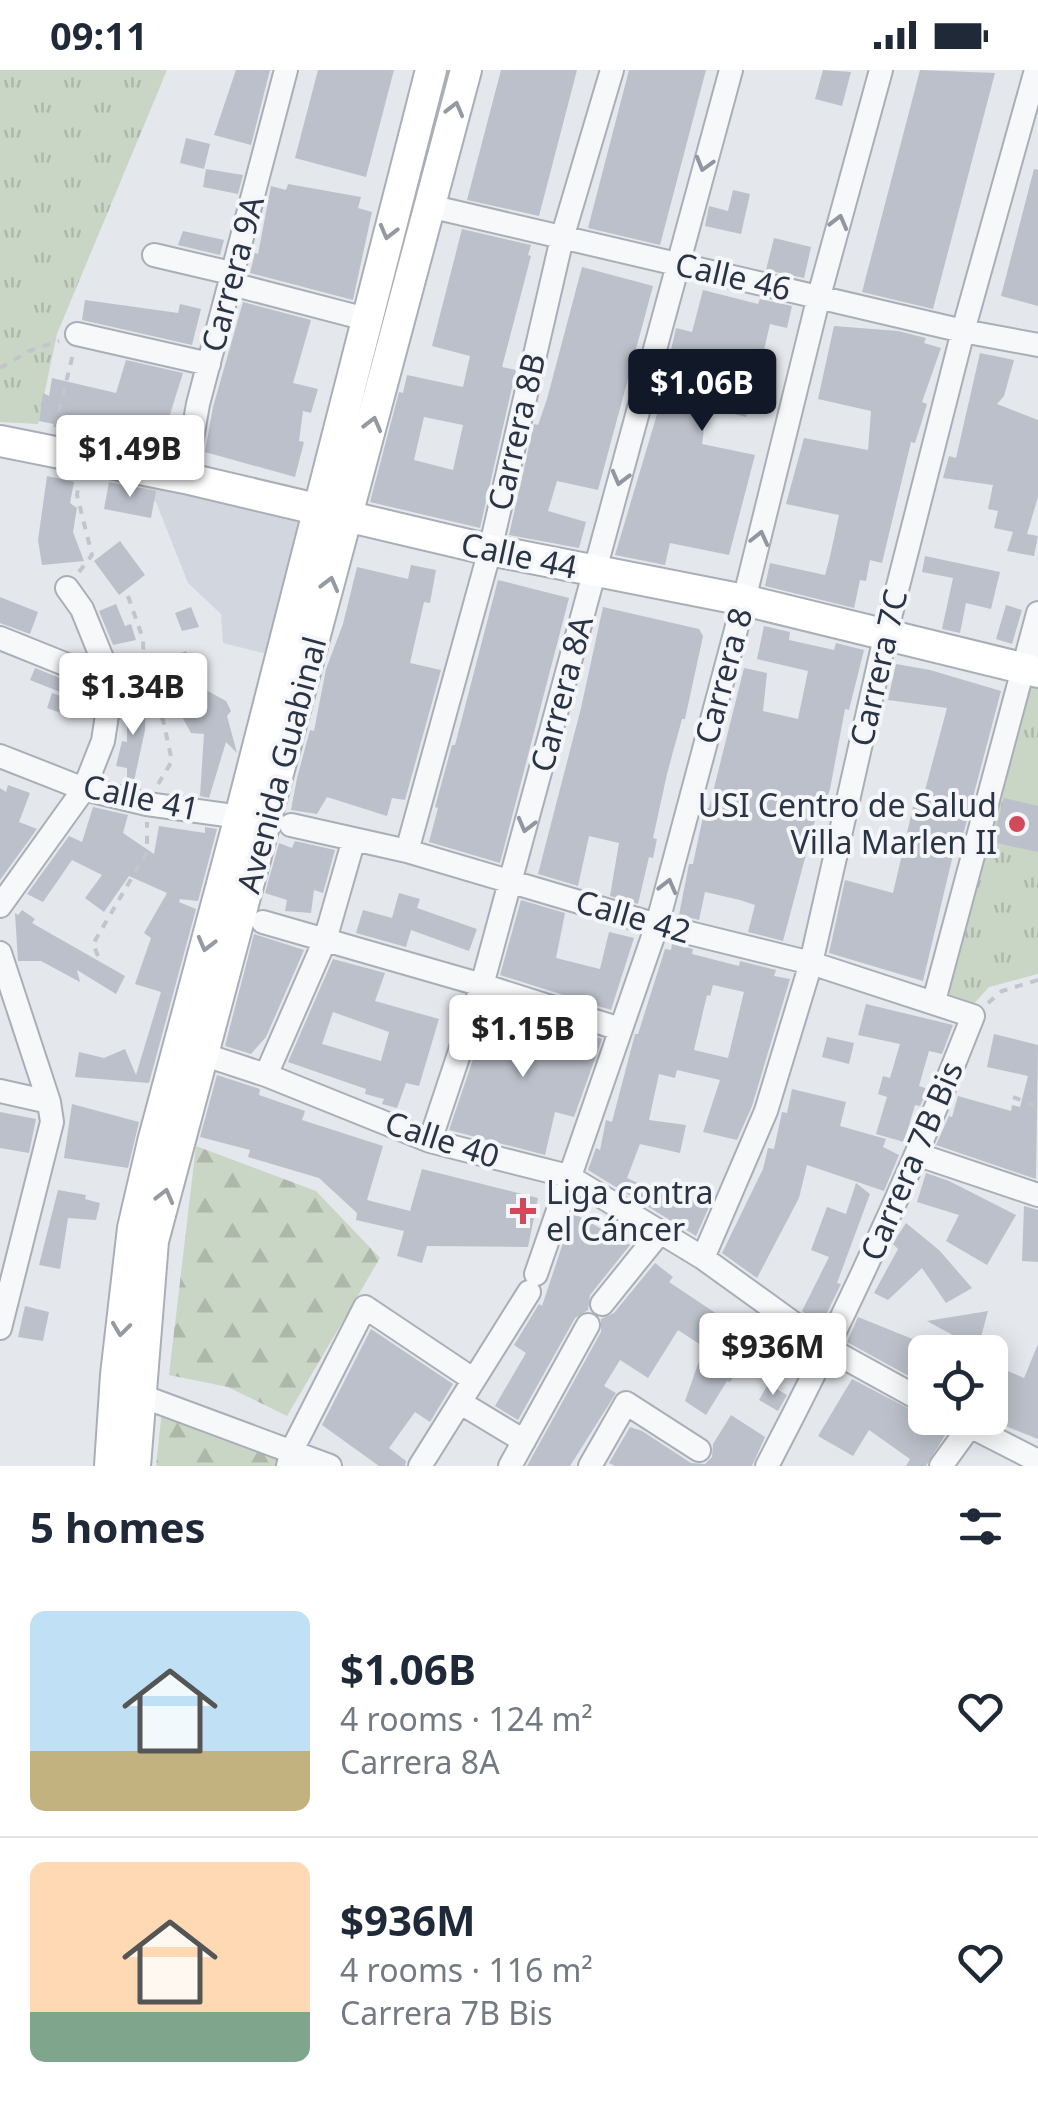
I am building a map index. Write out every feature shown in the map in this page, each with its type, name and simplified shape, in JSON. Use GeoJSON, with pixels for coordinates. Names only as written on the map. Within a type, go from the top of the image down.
{"type":"FeatureCollection","features":[{"type":"Feature","properties":{"kind":"main road","name":"Avenida Guabinal"},"geometry":{"type":"LineString","coordinates":[[110,1466],[133,1228],[152,1142],[240,817],[430,70]]}},
{"type":"Feature","properties":{"kind":"main road","name":"Avenida Guabinal"},"geometry":{"type":"LineString","coordinates":[[135,1466],[153,1241],[466,70]]}},
{"type":"Feature","properties":{"kind":"main road","name":"Calle 44"},"geometry":{"type":"LineString","coordinates":[[0,441],[185,478],[490,550],[744,600],[1030,670]]}},
{"type":"Feature","properties":{"kind":"street","name":"Carrera 9A"},"geometry":{"type":"LineString","coordinates":[[185,478],[209,364],[286,70]]}},
{"type":"Feature","properties":{"kind":"street","name":"Carrera 8B"},"geometry":{"type":"LineString","coordinates":[[407,852],[490,550],[562,238],[612,70]]}},
{"type":"Feature","properties":{"kind":"street","name":"Carrera 8A"},"geometry":{"type":"LineString","coordinates":[[430,1141],[482,985],[511,882],[731,70]]}},
{"type":"Feature","properties":{"kind":"street","name":"Carrera 8"},"geometry":{"type":"LineString","coordinates":[[420,1466],[533,1282],[657,925],[744,600],[818,296],[881,70]]}},
{"type":"Feature","properties":{"kind":"street","name":"Carrera 7C"},"geometry":{"type":"LineString","coordinates":[[703,1258],[766,1111],[810,963],[886,633],[1036,70]]}},
{"type":"Feature","properties":{"kind":"street","name":"Calle 46"},"geometry":{"type":"LineString","coordinates":[[429,206],[1038,345]]}},
{"type":"Feature","properties":{"kind":"street"},"geometry":{"type":"LineString","coordinates":[[154,255],[366,320]]}},
{"type":"Feature","properties":{"kind":"street"},"geometry":{"type":"LineString","coordinates":[[77,334],[209,364]]}},
{"type":"Feature","properties":{"kind":"street"},"geometry":{"type":"LineString","coordinates":[[0,906],[84,789],[103,741],[112,683],[82,609],[67,588]]}},
{"type":"Feature","properties":{"kind":"street"},"geometry":{"type":"LineString","coordinates":[[934,1002],[1030,670],[1038,613]]}},
{"type":"Feature","properties":{"kind":"street"},"geometry":{"type":"LineString","coordinates":[[0,638],[112,683]]}},
{"type":"Feature","properties":{"kind":"street","name":"Calle 41"},"geometry":{"type":"LineString","coordinates":[[0,756],[84,789],[147,804],[226,815]]}},
{"type":"Feature","properties":{"kind":"street","name":"Calle 42"},"geometry":{"type":"LineString","coordinates":[[291,825],[407,852],[657,925],[810,963],[973,1016]]}},
{"type":"Feature","properties":{"kind":"street"},"geometry":{"type":"LineString","coordinates":[[266,1075],[324,940],[354,840]]}},
{"type":"Feature","properties":{"kind":"street"},"geometry":{"type":"LineString","coordinates":[[262,922],[620,1029]]}},
{"type":"Feature","properties":{"kind":"street"},"geometry":{"type":"LineString","coordinates":[[0,953],[49,1102],[52,1122],[6,1265],[0,1328]]}},
{"type":"Feature","properties":{"kind":"street","name":"Carrera 7B Bis"},"geometry":{"type":"LineString","coordinates":[[767,1466],[829,1349],[919,1155],[973,1016]]}},
{"type":"Feature","properties":{"kind":"street","name":"Calle 40"},"geometry":{"type":"LineString","coordinates":[[202,1054],[266,1075],[430,1141],[568,1176],[703,1258],[829,1349],[908,1393]]}},
{"type":"Feature","properties":{"kind":"street"},"geometry":{"type":"LineString","coordinates":[[0,1091],[49,1102]]}},
{"type":"Feature","properties":{"kind":"street"},"geometry":{"type":"LineString","coordinates":[[919,1155],[1038,1196]]}},
{"type":"Feature","properties":{"kind":"street"},"geometry":{"type":"LineString","coordinates":[[602,1304],[660,1232]]}},
{"type":"Feature","properties":{"kind":"street"},"geometry":{"type":"LineString","coordinates":[[290,1458],[366,1307],[474,1380]]}},
{"type":"Feature","properties":{"kind":"street"},"geometry":{"type":"LineString","coordinates":[[510,1466],[588,1325]]}},
{"type":"Feature","properties":{"kind":"street"},"geometry":{"type":"LineString","coordinates":[[139,1395],[290,1458],[330,1466]]}},
{"type":"Feature","properties":{"kind":"street"},"geometry":{"type":"LineString","coordinates":[[462,1402],[524,1441]]}},
{"type":"Feature","properties":{"kind":"street"},"geometry":{"type":"LineString","coordinates":[[590,1466],[626,1403],[699,1450]]}},
{"type":"Feature","properties":{"kind":"street"},"geometry":{"type":"LineString","coordinates":[[941,1466],[956,1435]]}},
{"type":"Feature","properties":{"kind":"street"},"geometry":{"type":"LineString","coordinates":[[987,1435],[1038,1461]]}},
{"type":"Feature","properties":{"kind":"path"},"geometry":{"type":"LineString","coordinates":[[0,368],[29,351],[77,334]]}},
{"type":"Feature","properties":{"kind":"path"},"geometry":{"type":"LineString","coordinates":[[50,451],[77,334]]}},
{"type":"Feature","properties":{"kind":"path"},"geometry":{"type":"LineString","coordinates":[[67,588],[92,555],[77,495],[79,483]]}},
{"type":"Feature","properties":{"kind":"path"},"geometry":{"type":"LineString","coordinates":[[973,1016],[1002,991],[1038,980]]}},
{"type":"Feature","properties":{"kind":"path"},"geometry":{"type":"LineString","coordinates":[[1013,1097],[1038,1108]]}},
{"type":"Feature","properties":{"kind":"shaded area"},"geometry":{"type":"Polygon","coordinates":[[[144,473],[305,512],[267,654],[223,643],[221,614],[188,583],[156,502],[141,492],[144,473]]]}},
{"type":"Feature","properties":{"kind":"green space"},"geometry":{"type":"Polygon","coordinates":[[[0,70],[167,70],[57,334],[38,424],[0,422],[0,70]]]}},
{"type":"Feature","properties":{"kind":"green space"},"geometry":{"type":"Polygon","coordinates":[[[1024,681],[1038,684],[1038,974],[989,987],[972,1006],[943,996],[1024,681]]]}},
{"type":"Feature","properties":{"kind":"green space"},"geometry":{"type":"Polygon","coordinates":[[[1016,755],[1038,759],[1038,806],[1006,799],[1016,755]]]}},
{"type":"Feature","properties":{"kind":"green space"},"geometry":{"type":"Polygon","coordinates":[[[196,1146],[316,1191],[380,1258],[287,1416],[228,1387],[169,1375],[196,1146]]]}},
{"type":"Feature","properties":{"kind":"green space"},"geometry":{"type":"Polygon","coordinates":[[[162,1410],[279,1454],[275,1466],[156,1466],[162,1410]]]}},
{"type":"Feature","properties":{"kind":"building"},"geometry":{"type":"Polygon","coordinates":[[[236,70],[270,70],[251,145],[214,135],[236,70]]]}},
{"type":"Feature","properties":{"kind":"building"},"geometry":{"type":"Polygon","coordinates":[[[318,70],[394,70],[366,177],[295,158],[318,70]]]}},
{"type":"Feature","properties":{"kind":"building"},"geometry":{"type":"Polygon","coordinates":[[[501,70],[577,70],[539,216],[467,200],[501,70]]]}},
{"type":"Feature","properties":{"kind":"building"},"geometry":{"type":"Polygon","coordinates":[[[629,70],[706,70],[660,245],[588,228],[629,70]]]}},
{"type":"Feature","properties":{"kind":"building"},"geometry":{"type":"Polygon","coordinates":[[[823,70],[851,72],[842,106],[815,99],[823,70]]]}},
{"type":"Feature","properties":{"kind":"building"},"geometry":{"type":"Polygon","coordinates":[[[920,70],[995,73],[933,309],[862,292],[920,70]]]}},
{"type":"Feature","properties":{"kind":"building"},"geometry":{"type":"Polygon","coordinates":[[[186,138],[210,144],[204,169],[180,163],[186,138]]]}},
{"type":"Feature","properties":{"kind":"building"},"geometry":{"type":"Polygon","coordinates":[[[206,169],[243,175],[238,194],[203,187],[206,169]]]}},
{"type":"Feature","properties":{"kind":"building"},"geometry":{"type":"Polygon","coordinates":[[[1034,169],[1038,170],[1038,306],[1001,296],[1034,169]]]}},
{"type":"Feature","properties":{"kind":"building"},"geometry":{"type":"Polygon","coordinates":[[[288,184],[361,197],[358,208],[372,212],[353,300],[250,273],[255,253],[258,254],[271,186],[286,190],[288,184]]]}},
{"type":"Feature","properties":{"kind":"building"},"geometry":{"type":"Polygon","coordinates":[[[733,190],[750,194],[741,234],[705,226],[709,206],[728,211],[733,190]]]}},
{"type":"Feature","properties":{"kind":"building"},"geometry":{"type":"Polygon","coordinates":[[[462,229],[531,245],[502,367],[516,370],[480,528],[370,502],[407,375],[463,387],[470,356],[432,346],[462,229]],[[424,417],[414,460],[453,470],[463,425],[424,417]]]}},
{"type":"Feature","properties":{"kind":"building"},"geometry":{"type":"Polygon","coordinates":[[[183,231],[224,240],[220,255],[178,245],[183,231]]]}},
{"type":"Feature","properties":{"kind":"building"},"geometry":{"type":"Polygon","coordinates":[[[774,238],[811,247],[804,278],[766,270],[774,238]]]}},
{"type":"Feature","properties":{"kind":"building"},"geometry":{"type":"Polygon","coordinates":[[[582,267],[653,286],[598,490],[557,481],[548,511],[586,522],[579,548],[509,535],[534,424],[538,425],[547,399],[582,267]]]}},
{"type":"Feature","properties":{"kind":"building"},"geometry":{"type":"Polygon","coordinates":[[[703,290],[758,304],[760,299],[792,306],[787,328],[770,324],[763,354],[775,356],[768,396],[752,393],[746,417],[707,407],[702,444],[755,455],[729,555],[670,543],[665,565],[615,555],[658,411],[671,414],[686,354],[671,350],[676,328],[692,332],[703,290]]]}},
{"type":"Feature","properties":{"kind":"building"},"geometry":{"type":"Polygon","coordinates":[[[85,300],[178,313],[180,304],[201,309],[192,345],[82,320],[85,300]]]}},
{"type":"Feature","properties":{"kind":"building"},"geometry":{"type":"Polygon","coordinates":[[[243,302],[311,320],[293,383],[318,389],[311,413],[303,411],[299,441],[304,442],[295,477],[205,452],[213,407],[243,302]]]}},
{"type":"Feature","properties":{"kind":"building"},"geometry":{"type":"Polygon","coordinates":[[[834,326],[898,331],[926,338],[924,343],[941,348],[922,402],[927,404],[915,443],[911,442],[882,563],[870,560],[866,581],[860,580],[854,608],[765,586],[770,563],[825,575],[829,561],[839,515],[786,504],[804,438],[868,450],[871,411],[818,399],[834,326]]]}},
{"type":"Feature","properties":{"kind":"building"},"geometry":{"type":"Polygon","coordinates":[[[980,353],[1014,360],[1004,396],[997,404],[1038,420],[1038,497],[1027,534],[1038,536],[1034,556],[1007,551],[1013,532],[994,528],[998,511],[988,509],[993,485],[943,478],[949,456],[956,458],[980,353]]]}},
{"type":"Feature","properties":{"kind":"building"},"geometry":{"type":"Polygon","coordinates":[[[126,360],[183,373],[161,443],[123,433],[122,438],[39,421],[43,393],[49,396],[52,378],[116,393],[126,360]]]}},
{"type":"Feature","properties":{"kind":"building"},"geometry":{"type":"Polygon","coordinates":[[[47,476],[74,482],[70,503],[77,508],[73,532],[84,561],[42,565],[38,540],[47,476]]]}},
{"type":"Feature","properties":{"kind":"building"},"geometry":{"type":"Polygon","coordinates":[[[109,482],[156,491],[151,518],[104,509],[109,482]]]}},
{"type":"Feature","properties":{"kind":"building"},"geometry":{"type":"Polygon","coordinates":[[[120,541],[145,575],[119,595],[94,561],[120,541]]]}},
{"type":"Feature","properties":{"kind":"building"},"geometry":{"type":"Polygon","coordinates":[[[925,556],[1000,572],[991,609],[966,603],[960,633],[942,629],[953,578],[922,572],[925,556]]]}},
{"type":"Feature","properties":{"kind":"building"},"geometry":{"type":"Polygon","coordinates":[[[411,565],[436,570],[430,603],[424,602],[410,663],[441,670],[405,800],[392,798],[387,816],[327,797],[317,814],[291,810],[310,730],[314,731],[326,669],[343,624],[357,567],[408,579],[411,565]]]}},
{"type":"Feature","properties":{"kind":"building"},"geometry":{"type":"Polygon","coordinates":[[[498,580],[569,598],[500,863],[429,842],[438,808],[435,807],[498,580]]]}},
{"type":"Feature","properties":{"kind":"building"},"geometry":{"type":"Polygon","coordinates":[[[0,597],[38,612],[30,634],[0,623],[0,597]]]}},
{"type":"Feature","properties":{"kind":"building"},"geometry":{"type":"Polygon","coordinates":[[[116,604],[125,626],[131,624],[136,640],[113,645],[99,611],[116,604]]]}},
{"type":"Feature","properties":{"kind":"building"},"geometry":{"type":"Polygon","coordinates":[[[1006,605],[1022,610],[1012,644],[996,639],[1006,605]]]}},
{"type":"Feature","properties":{"kind":"building"},"geometry":{"type":"Polygon","coordinates":[[[191,607],[199,627],[182,631],[175,613],[191,607]]]}},
{"type":"Feature","properties":{"kind":"building"},"geometry":{"type":"Polygon","coordinates":[[[603,607],[699,629],[703,636],[685,719],[667,774],[653,838],[657,839],[653,858],[649,857],[638,904],[610,896],[619,843],[589,836],[578,886],[538,874],[603,607]]]}},
{"type":"Feature","properties":{"kind":"building"},"geometry":{"type":"Polygon","coordinates":[[[764,626],[790,632],[789,640],[834,650],[836,643],[864,650],[849,710],[845,709],[830,789],[823,810],[818,809],[783,941],[748,932],[755,905],[740,900],[705,892],[699,920],[679,915],[689,864],[693,864],[705,807],[709,808],[744,668],[767,673],[763,711],[798,719],[808,671],[757,659],[764,626]]]}},
{"type":"Feature","properties":{"kind":"building"},"geometry":{"type":"Polygon","coordinates":[[[186,651],[193,663],[184,678],[226,701],[231,711],[227,716],[237,753],[226,742],[209,798],[200,796],[204,734],[191,733],[157,671],[157,664],[186,651]]]}},
{"type":"Feature","properties":{"kind":"building"},"geometry":{"type":"Polygon","coordinates":[[[896,664],[1001,691],[962,839],[957,838],[923,981],[829,953],[845,880],[893,893],[913,807],[920,809],[947,708],[888,700],[896,664]]]}},
{"type":"Feature","properties":{"kind":"building"},"geometry":{"type":"Polygon","coordinates":[[[35,668],[65,680],[60,692],[30,680],[35,668]]]}},
{"type":"Feature","properties":{"kind":"building"},"geometry":{"type":"Polygon","coordinates":[[[52,693],[78,702],[72,717],[47,708],[52,693]]]}},
{"type":"Feature","properties":{"kind":"building"},"geometry":{"type":"Polygon","coordinates":[[[127,700],[145,700],[145,730],[134,781],[127,780],[127,768],[116,766],[122,741],[127,742],[127,700]]]}},
{"type":"Feature","properties":{"kind":"building"},"geometry":{"type":"Polygon","coordinates":[[[8,785],[30,793],[19,822],[37,829],[0,880],[0,788],[6,792],[8,785]]]}},
{"type":"Feature","properties":{"kind":"building","name":"USI Centro de Salud Villa Marlen II"},"geometry":{"type":"Polygon","coordinates":[[[1004,798],[1038,806],[1038,852],[992,842],[1004,798]]]}},
{"type":"Feature","properties":{"kind":"building"},"geometry":{"type":"Polygon","coordinates":[[[93,807],[128,815],[123,833],[154,854],[159,826],[205,833],[205,827],[217,829],[198,901],[179,902],[196,909],[149,1083],[75,1077],[79,1052],[104,1058],[125,1049],[136,1075],[161,992],[135,984],[151,938],[144,933],[167,893],[129,876],[104,912],[85,898],[102,875],[72,860],[43,902],[27,894],[69,836],[82,842],[93,807]]]}},
{"type":"Feature","properties":{"kind":"building"},"geometry":{"type":"Polygon","coordinates":[[[295,841],[335,850],[323,893],[314,890],[311,913],[285,911],[287,900],[265,893],[279,843],[292,848],[295,841]]]}},
{"type":"Feature","properties":{"kind":"building"},"geometry":{"type":"Polygon","coordinates":[[[399,893],[420,899],[417,908],[477,929],[469,951],[411,930],[406,947],[356,933],[363,910],[392,918],[399,893]]]}},
{"type":"Feature","properties":{"kind":"building"},"geometry":{"type":"Polygon","coordinates":[[[521,900],[565,913],[556,958],[600,969],[609,932],[634,938],[611,1010],[500,975],[521,900]]]}},
{"type":"Feature","properties":{"kind":"building"},"geometry":{"type":"Polygon","coordinates":[[[22,910],[35,919],[32,923],[125,976],[116,994],[77,970],[80,982],[41,961],[18,961],[15,913],[18,915],[22,910]]]}},
{"type":"Feature","properties":{"kind":"building"},"geometry":{"type":"Polygon","coordinates":[[[254,934],[304,950],[266,1037],[251,1054],[225,1046],[254,934]]]}},
{"type":"Feature","properties":{"kind":"building"},"geometry":{"type":"Polygon","coordinates":[[[672,944],[693,949],[692,954],[776,970],[774,976],[790,979],[752,1106],[737,1140],[703,1132],[720,1080],[677,1070],[675,1078],[659,1074],[649,1120],[686,1125],[680,1153],[640,1144],[627,1178],[653,1190],[659,1186],[709,1207],[696,1236],[588,1170],[596,1148],[600,1150],[606,1120],[612,1122],[635,1034],[665,949],[671,950],[672,944]],[[713,985],[694,1050],[728,1058],[744,992],[713,985]]]}},
{"type":"Feature","properties":{"kind":"building"},"geometry":{"type":"Polygon","coordinates":[[[333,959],[385,973],[375,1001],[439,1019],[419,1086],[406,1083],[397,1108],[382,1104],[384,1099],[365,1094],[366,1089],[288,1062],[333,959]],[[333,1012],[322,1044],[381,1061],[389,1032],[333,1012]]]}},
{"type":"Feature","properties":{"kind":"building"},"geometry":{"type":"Polygon","coordinates":[[[492,1004],[602,1039],[574,1117],[555,1112],[545,1155],[449,1130],[492,1004]]]}},
{"type":"Feature","properties":{"kind":"building"},"geometry":{"type":"Polygon","coordinates":[[[866,1004],[953,1025],[942,1054],[929,1051],[919,1086],[928,1089],[920,1106],[915,1105],[904,1142],[876,1134],[887,1097],[878,1094],[883,1076],[890,1078],[900,1044],[858,1035],[866,1004]]]}},
{"type":"Feature","properties":{"kind":"building"},"geometry":{"type":"Polygon","coordinates":[[[994,1034],[1038,1045],[1036,1179],[936,1145],[949,1116],[952,1117],[958,1096],[1011,1111],[1012,1105],[1020,1107],[1028,1076],[987,1067],[994,1034]]]}},
{"type":"Feature","properties":{"kind":"building"},"geometry":{"type":"Polygon","coordinates":[[[827,1037],[854,1043],[849,1064],[822,1057],[827,1037]]]}},
{"type":"Feature","properties":{"kind":"building"},"geometry":{"type":"Polygon","coordinates":[[[217,1075],[260,1089],[259,1095],[305,1111],[302,1120],[383,1146],[367,1200],[410,1211],[422,1169],[538,1198],[528,1247],[427,1246],[422,1263],[397,1256],[404,1231],[356,1220],[357,1213],[319,1178],[248,1157],[250,1150],[200,1137],[217,1075]]]}},
{"type":"Feature","properties":{"kind":"building"},"geometry":{"type":"Polygon","coordinates":[[[792,1089],[846,1102],[840,1126],[886,1139],[883,1147],[899,1155],[884,1191],[807,1165],[799,1198],[757,1278],[722,1253],[763,1169],[768,1148],[774,1149],[792,1089]]]}},
{"type":"Feature","properties":{"kind":"building"},"geometry":{"type":"Polygon","coordinates":[[[72,1104],[139,1122],[128,1168],[64,1158],[72,1104]]]}},
{"type":"Feature","properties":{"kind":"building"},"geometry":{"type":"Polygon","coordinates":[[[0,1112],[36,1119],[29,1153],[0,1148],[0,1112]]]}},
{"type":"Feature","properties":{"kind":"building"},"geometry":{"type":"Polygon","coordinates":[[[926,1173],[1016,1215],[987,1265],[946,1241],[959,1215],[917,1202],[926,1173]]]}},
{"type":"Feature","properties":{"kind":"building"},"geometry":{"type":"Polygon","coordinates":[[[856,1183],[870,1194],[837,1283],[841,1284],[821,1325],[802,1311],[829,1257],[811,1250],[827,1207],[846,1214],[856,1183]]]}},
{"type":"Feature","properties":{"kind":"building"},"geometry":{"type":"Polygon","coordinates":[[[58,1190],[86,1195],[85,1199],[100,1203],[96,1220],[68,1218],[60,1269],[39,1265],[58,1190]]]}},
{"type":"Feature","properties":{"kind":"building"},"geometry":{"type":"Polygon","coordinates":[[[1024,1206],[1038,1210],[1038,1262],[1022,1261],[1024,1206]]]}},
{"type":"Feature","properties":{"kind":"building"},"geometry":{"type":"Polygon","coordinates":[[[573,1213],[630,1245],[590,1295],[588,1310],[575,1318],[518,1420],[495,1406],[526,1353],[514,1345],[539,1304],[542,1306],[573,1213]]]}},
{"type":"Feature","properties":{"kind":"building"},"geometry":{"type":"Polygon","coordinates":[[[906,1223],[939,1250],[972,1288],[946,1303],[922,1268],[888,1300],[874,1293],[898,1249],[893,1244],[906,1223]]]}},
{"type":"Feature","properties":{"kind":"building"},"geometry":{"type":"Polygon","coordinates":[[[655,1263],[673,1277],[669,1282],[756,1340],[730,1382],[727,1381],[706,1415],[685,1401],[704,1347],[678,1330],[648,1378],[620,1360],[604,1386],[616,1393],[570,1466],[527,1466],[601,1332],[601,1319],[614,1313],[655,1263]]]}},
{"type":"Feature","properties":{"kind":"building"},"geometry":{"type":"Polygon","coordinates":[[[25,1306],[49,1312],[43,1341],[18,1337],[25,1306]]]}},
{"type":"Feature","properties":{"kind":"building"},"geometry":{"type":"Polygon","coordinates":[[[988,1311],[982,1335],[952,1335],[927,1321],[988,1311]]]}},
{"type":"Feature","properties":{"kind":"building"},"geometry":{"type":"Polygon","coordinates":[[[858,1317],[908,1337],[908,1376],[847,1342],[858,1317]]]}},
{"type":"Feature","properties":{"kind":"building"},"geometry":{"type":"Polygon","coordinates":[[[371,1329],[453,1384],[430,1422],[415,1412],[389,1448],[406,1461],[405,1466],[379,1466],[322,1425],[371,1329]]]}},
{"type":"Feature","properties":{"kind":"building"},"geometry":{"type":"Polygon","coordinates":[[[1038,1344],[1038,1439],[1008,1427],[1008,1371],[1024,1378],[1038,1344]]]}},
{"type":"Feature","properties":{"kind":"building"},"geometry":{"type":"Polygon","coordinates":[[[852,1379],[908,1408],[908,1435],[945,1435],[926,1466],[906,1466],[910,1459],[869,1430],[853,1456],[818,1436],[852,1379]]]}},
{"type":"Feature","properties":{"kind":"building"},"geometry":{"type":"Polygon","coordinates":[[[768,1384],[787,1395],[778,1411],[759,1400],[768,1384]]]}},
{"type":"Feature","properties":{"kind":"building"},"geometry":{"type":"Polygon","coordinates":[[[731,1415],[765,1437],[752,1466],[609,1463],[630,1427],[691,1463],[705,1464],[731,1415]]]}},
{"type":"Feature","properties":{"kind":"place","name":"USI Centro de Salud Villa Marlen II"},"geometry":{"type":"Point","coordinates":[1017,824]}},
{"type":"Feature","properties":{"kind":"place","name":"Liga contra el Cáncer"},"geometry":{"type":"Point","coordinates":[523,1211]}}]}
